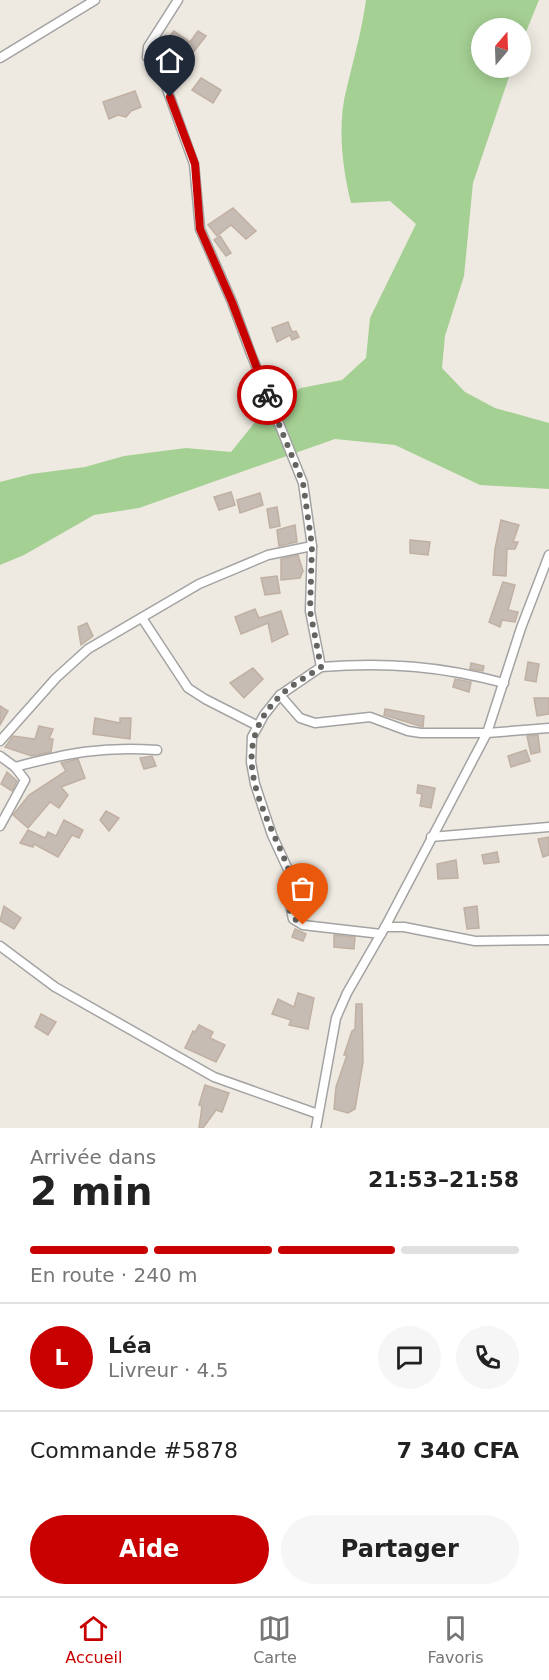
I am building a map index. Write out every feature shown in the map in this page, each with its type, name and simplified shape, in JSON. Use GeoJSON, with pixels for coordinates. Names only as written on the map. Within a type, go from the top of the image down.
{"type":"FeatureCollection","features":[{"type":"Feature","properties":{"kind":"street"},"geometry":{"type":"LineString","coordinates":[[0,58],[95,0]]}},
{"type":"Feature","properties":{"kind":"street"},"geometry":{"type":"LineString","coordinates":[[178,0],[148,47],[147,57],[163,78],[195,164],[200,229],[232,302],[303,483],[312,546],[310,611],[321,667]]}},
{"type":"Feature","properties":{"kind":"street"},"geometry":{"type":"LineString","coordinates":[[0,741],[56,678],[88,649],[199,584],[268,555],[312,546]]}},
{"type":"Feature","properties":{"kind":"street"},"geometry":{"type":"LineString","coordinates":[[316,1128],[336,1018],[347,993],[383,931],[487,733],[549,555]]}},
{"type":"Feature","properties":{"kind":"street"},"geometry":{"type":"LineString","coordinates":[[142,618],[188,688],[258,726]]}},
{"type":"Feature","properties":{"kind":"street"},"geometry":{"type":"LineString","coordinates":[[504,683],[454,670],[408,664],[321,667],[280,695],[252,737],[251,762],[255,784],[272,835],[291,876],[289,901],[293,919],[303,925],[383,931],[404,927],[475,941],[549,941]]}},
{"type":"Feature","properties":{"kind":"street"},"geometry":{"type":"LineString","coordinates":[[280,695],[300,718],[315,723],[370,717],[408,731],[487,733],[549,728]]}},
{"type":"Feature","properties":{"kind":"street"},"geometry":{"type":"LineString","coordinates":[[15,767],[79,751],[108,748],[157,750]]}},
{"type":"Feature","properties":{"kind":"street"},"geometry":{"type":"LineString","coordinates":[[0,756],[24,776],[24,784],[0,826]]}},
{"type":"Feature","properties":{"kind":"street"},"geometry":{"type":"LineString","coordinates":[[431,837],[549,827]]}},
{"type":"Feature","properties":{"kind":"street"},"geometry":{"type":"LineString","coordinates":[[0,946],[55,987],[214,1077],[318,1114]]}},
{"type":"Feature","properties":{"kind":"green space"},"geometry":{"type":"Polygon","coordinates":[[[366,0],[539,0],[531,20],[471,18],[471,78],[509,78],[473,183],[464,276],[445,336],[442,368],[465,392],[495,408],[549,423],[549,489],[480,485],[395,445],[335,439],[139,508],[94,515],[24,555],[0,565],[0,482],[31,474],[85,467],[124,456],[186,448],[231,452],[264,411],[301,388],[342,380],[366,358],[370,318],[416,224],[390,201],[351,203],[343,160],[341,130],[344,101],[366,0]]]}},
{"type":"Feature","properties":{"kind":"building"},"geometry":{"type":"Polygon","coordinates":[[[174,31],[190,42],[198,31],[206,36],[191,55],[168,38],[174,31]]]}},
{"type":"Feature","properties":{"kind":"building"},"geometry":{"type":"Polygon","coordinates":[[[160,49],[170,58],[163,65],[154,55],[160,49]]]}},
{"type":"Feature","properties":{"kind":"building"},"geometry":{"type":"Polygon","coordinates":[[[201,78],[221,90],[213,103],[192,90],[201,78]]]}},
{"type":"Feature","properties":{"kind":"building"},"geometry":{"type":"Polygon","coordinates":[[[135,91],[141,107],[131,111],[126,117],[118,115],[109,119],[103,102],[135,91]]]}},
{"type":"Feature","properties":{"kind":"building"},"geometry":{"type":"Polygon","coordinates":[[[233,208],[256,231],[246,239],[231,225],[217,236],[208,225],[233,208]]]}},
{"type":"Feature","properties":{"kind":"building"},"geometry":{"type":"Polygon","coordinates":[[[220,236],[231,253],[226,256],[214,240],[220,236]]]}},
{"type":"Feature","properties":{"kind":"building"},"geometry":{"type":"Polygon","coordinates":[[[288,322],[292,332],[296,331],[299,337],[292,340],[290,335],[277,342],[272,328],[288,322]]]}},
{"type":"Feature","properties":{"kind":"building"},"geometry":{"type":"Polygon","coordinates":[[[231,492],[235,505],[219,510],[214,497],[231,492]]]}},
{"type":"Feature","properties":{"kind":"building"},"geometry":{"type":"Polygon","coordinates":[[[260,493],[263,505],[240,513],[237,500],[260,493]]]}},
{"type":"Feature","properties":{"kind":"building"},"geometry":{"type":"Polygon","coordinates":[[[277,507],[280,526],[270,528],[267,509],[277,507]]]}},
{"type":"Feature","properties":{"kind":"building"},"geometry":{"type":"Polygon","coordinates":[[[501,520],[519,525],[513,542],[518,542],[515,549],[507,549],[506,576],[493,575],[501,520]]]}},
{"type":"Feature","properties":{"kind":"building"},"geometry":{"type":"Polygon","coordinates":[[[295,525],[297,542],[279,546],[277,530],[295,525]]]}},
{"type":"Feature","properties":{"kind":"building"},"geometry":{"type":"Polygon","coordinates":[[[410,540],[430,542],[428,555],[410,553],[410,540]]]}},
{"type":"Feature","properties":{"kind":"building"},"geometry":{"type":"Polygon","coordinates":[[[298,555],[303,571],[300,578],[281,580],[281,559],[298,555]]]}},
{"type":"Feature","properties":{"kind":"building"},"geometry":{"type":"Polygon","coordinates":[[[277,576],[280,593],[265,595],[261,578],[277,576]]]}},
{"type":"Feature","properties":{"kind":"building"},"geometry":{"type":"Polygon","coordinates":[[[503,582],[515,585],[508,610],[518,612],[515,622],[502,620],[500,627],[489,622],[503,582]]]}},
{"type":"Feature","properties":{"kind":"building"},"geometry":{"type":"Polygon","coordinates":[[[255,609],[259,618],[281,611],[288,634],[272,642],[268,623],[241,634],[235,617],[255,609]]]}},
{"type":"Feature","properties":{"kind":"building"},"geometry":{"type":"Polygon","coordinates":[[[87,623],[93,636],[81,645],[78,627],[87,623]]]}},
{"type":"Feature","properties":{"kind":"building"},"geometry":{"type":"Polygon","coordinates":[[[528,662],[539,664],[536,682],[525,680],[528,662]]]}},
{"type":"Feature","properties":{"kind":"building"},"geometry":{"type":"Polygon","coordinates":[[[471,663],[484,666],[483,671],[470,669],[471,663]]]}},
{"type":"Feature","properties":{"kind":"building"},"geometry":{"type":"Polygon","coordinates":[[[253,668],[263,679],[244,698],[230,683],[253,668]]]}},
{"type":"Feature","properties":{"kind":"building"},"geometry":{"type":"Polygon","coordinates":[[[455,679],[471,682],[469,692],[453,687],[455,679]]]}},
{"type":"Feature","properties":{"kind":"building"},"geometry":{"type":"Polygon","coordinates":[[[534,698],[549,698],[549,714],[537,716],[534,698]]]}},
{"type":"Feature","properties":{"kind":"building"},"geometry":{"type":"Polygon","coordinates":[[[0,706],[8,711],[0,725],[0,706]]]}},
{"type":"Feature","properties":{"kind":"building"},"geometry":{"type":"Polygon","coordinates":[[[385,709],[424,716],[423,727],[384,715],[385,709]]]}},
{"type":"Feature","properties":{"kind":"building"},"geometry":{"type":"Polygon","coordinates":[[[95,718],[120,723],[120,718],[131,718],[130,739],[93,734],[95,718]]]}},
{"type":"Feature","properties":{"kind":"building"},"geometry":{"type":"Polygon","coordinates":[[[39,726],[53,729],[49,739],[53,739],[51,752],[32,756],[5,747],[13,736],[35,739],[39,726]]]}},
{"type":"Feature","properties":{"kind":"building"},"geometry":{"type":"Polygon","coordinates":[[[538,735],[540,752],[531,754],[527,736],[538,735]]]}},
{"type":"Feature","properties":{"kind":"building"},"geometry":{"type":"Polygon","coordinates":[[[526,750],[530,761],[511,767],[508,756],[526,750]]]}},
{"type":"Feature","properties":{"kind":"building"},"geometry":{"type":"Polygon","coordinates":[[[152,756],[156,766],[144,769],[140,758],[152,756]]]}},
{"type":"Feature","properties":{"kind":"building"},"geometry":{"type":"Polygon","coordinates":[[[78,759],[85,778],[61,787],[68,795],[59,808],[50,802],[28,828],[13,815],[29,795],[66,771],[61,763],[78,759]]]}},
{"type":"Feature","properties":{"kind":"building"},"geometry":{"type":"Polygon","coordinates":[[[7,772],[17,781],[12,791],[1,784],[7,772]]]}},
{"type":"Feature","properties":{"kind":"building"},"geometry":{"type":"Polygon","coordinates":[[[418,785],[435,788],[431,808],[420,806],[422,794],[417,793],[418,785]]]}},
{"type":"Feature","properties":{"kind":"building"},"geometry":{"type":"Polygon","coordinates":[[[106,811],[119,818],[109,831],[100,820],[106,811]]]}},
{"type":"Feature","properties":{"kind":"building"},"geometry":{"type":"Polygon","coordinates":[[[64,820],[83,830],[79,838],[72,835],[58,857],[34,844],[33,847],[20,843],[28,830],[45,838],[48,832],[56,836],[64,820]]]}},
{"type":"Feature","properties":{"kind":"building"},"geometry":{"type":"Polygon","coordinates":[[[549,837],[549,855],[543,857],[538,839],[549,837]]]}},
{"type":"Feature","properties":{"kind":"building"},"geometry":{"type":"Polygon","coordinates":[[[497,852],[499,862],[484,864],[482,855],[497,852]]]}},
{"type":"Feature","properties":{"kind":"building"},"geometry":{"type":"Polygon","coordinates":[[[456,860],[458,878],[438,879],[437,864],[456,860]]]}},
{"type":"Feature","properties":{"kind":"building"},"geometry":{"type":"Polygon","coordinates":[[[4,906],[21,918],[14,929],[0,921],[4,906]]]}},
{"type":"Feature","properties":{"kind":"building"},"geometry":{"type":"Polygon","coordinates":[[[477,906],[479,928],[467,929],[464,908],[477,906]]]}},
{"type":"Feature","properties":{"kind":"building"},"geometry":{"type":"Polygon","coordinates":[[[295,929],[306,934],[303,941],[292,937],[295,929]]]}},
{"type":"Feature","properties":{"kind":"building"},"geometry":{"type":"Polygon","coordinates":[[[334,935],[355,937],[354,949],[334,947],[334,935]]]}},
{"type":"Feature","properties":{"kind":"building"},"geometry":{"type":"Polygon","coordinates":[[[298,993],[314,998],[308,1029],[289,1025],[291,1020],[272,1014],[278,999],[294,1007],[298,993]]]}},
{"type":"Feature","properties":{"kind":"building"},"geometry":{"type":"Polygon","coordinates":[[[356,1004],[362,1004],[363,1062],[355,1109],[348,1113],[334,1109],[336,1087],[347,1055],[344,1055],[352,1031],[355,1029],[356,1004]]]}},
{"type":"Feature","properties":{"kind":"building"},"geometry":{"type":"Polygon","coordinates":[[[41,1014],[56,1022],[48,1035],[35,1027],[41,1014]]]}},
{"type":"Feature","properties":{"kind":"building"},"geometry":{"type":"Polygon","coordinates":[[[199,1025],[213,1032],[210,1038],[225,1045],[216,1062],[185,1048],[193,1031],[195,1032],[199,1025]]]}},
{"type":"Feature","properties":{"kind":"building"},"geometry":{"type":"Polygon","coordinates":[[[205,1085],[229,1093],[222,1112],[216,1110],[203,1128],[199,1128],[202,1106],[199,1105],[205,1085]]]}},
{"type":"Feature","properties":{"kind":"way so far"},"geometry":{"type":"LineString","coordinates":[[267,395],[303,483],[312,546],[310,611],[321,667],[280,695],[264,715],[252,737],[251,762],[255,784],[272,835],[291,876],[289,910],[293,919],[303,925]]}},
{"type":"Feature","properties":{"kind":"route"},"geometry":{"type":"LineString","coordinates":[[170,97],[195,164],[200,229],[232,302],[267,395]]}}]}
